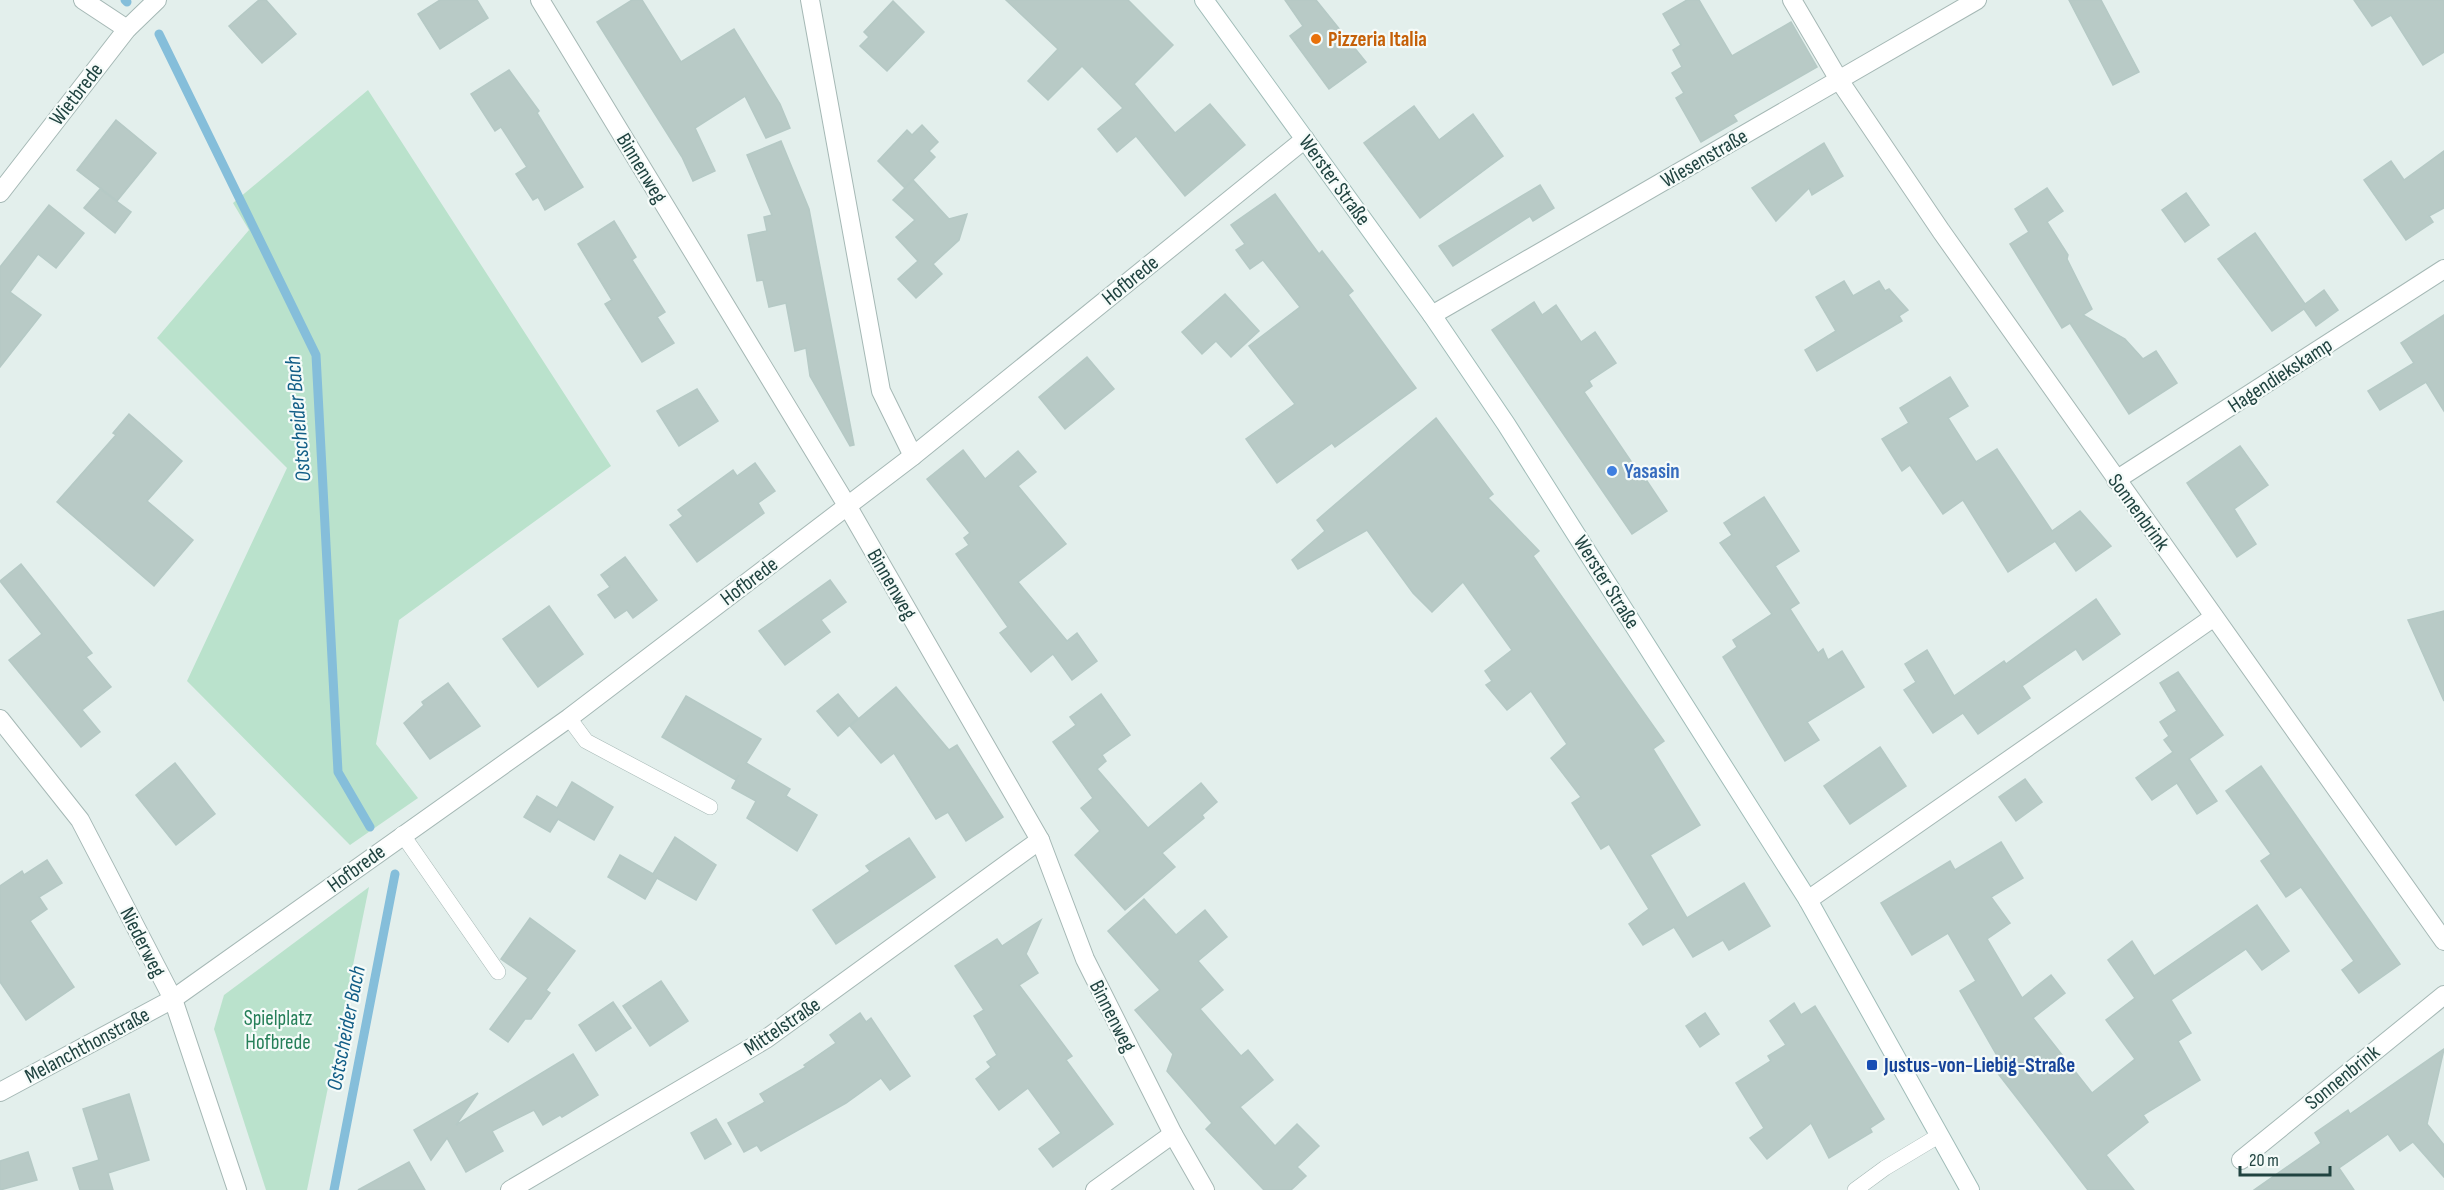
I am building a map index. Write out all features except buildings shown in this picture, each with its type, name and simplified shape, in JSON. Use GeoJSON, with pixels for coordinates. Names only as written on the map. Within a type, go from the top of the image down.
{"type":"FeatureCollection","features":[{"type":"Feature","properties":{"kind":"street"},"geometry":{"type":"LineString","coordinates":[[83,0],[127,29]]}},
{"type":"Feature","properties":{"kind":"street","name":"Wietbrede"},"geometry":{"type":"LineString","coordinates":[[0,192],[127,29],[157,0]]}},
{"type":"Feature","properties":{"kind":"street","name":"Binnenweg"},"geometry":{"type":"LineString","coordinates":[[540,0],[848,507],[1040,840],[1084,958],[1173,1134],[1205,1190]]}},
{"type":"Feature","properties":{"kind":"street"},"geometry":{"type":"LineString","coordinates":[[810,0],[881,391],[913,456]]}},
{"type":"Feature","properties":{"kind":"street","name":"Werster Straße"},"geometry":{"type":"LineString","coordinates":[[1204,0],[1432,315],[1506,424],[1808,900],[1970,1190]]}},
{"type":"Feature","properties":{"kind":"street","name":"Sonnenbrink"},"geometry":{"type":"LineString","coordinates":[[1792,0],[1839,80],[2116,480],[2444,940]]}},
{"type":"Feature","properties":{"kind":"street","name":"Wiesenstraße"},"geometry":{"type":"LineString","coordinates":[[1432,315],[1977,0]]}},
{"type":"Feature","properties":{"kind":"street","name":"Hofbrede"},"geometry":{"type":"LineString","coordinates":[[173,999],[402,834],[569,718],[848,507],[1305,139]]}},
{"type":"Feature","properties":{"kind":"street","name":"Hagendiekskamp"},"geometry":{"type":"LineString","coordinates":[[2116,480],[2444,269]]}},
{"type":"Feature","properties":{"kind":"street"},"geometry":{"type":"LineString","coordinates":[[1808,900],[2214,616]]}},
{"type":"Feature","properties":{"kind":"street","name":"Niederweg"},"geometry":{"type":"LineString","coordinates":[[0,719],[80,820],[173,999],[237,1190]]}},
{"type":"Feature","properties":{"kind":"street","name":"Mittelstraße"},"geometry":{"type":"LineString","coordinates":[[510,1190],[766,1039],[1040,840]]}},
{"type":"Feature","properties":{"kind":"street","name":"Sonnenbrink"},"geometry":{"type":"LineString","coordinates":[[2241,1160],[2444,995]]}},
{"type":"Feature","properties":{"kind":"street","name":"Melanchthonstraße"},"geometry":{"type":"LineString","coordinates":[[0,1092],[173,999]]}},
{"type":"Feature","properties":{"kind":"street"},"geometry":{"type":"LineString","coordinates":[[1095,1190],[1173,1134]]}},
{"type":"Feature","properties":{"kind":"lane"},"geometry":{"type":"LineString","coordinates":[[569,718],[586,741],[710,807]]}},
{"type":"Feature","properties":{"kind":"lane"},"geometry":{"type":"LineString","coordinates":[[402,834],[498,972]]}},
{"type":"Feature","properties":{"kind":"lane"},"geometry":{"type":"LineString","coordinates":[[1856,1190],[1940,1135]]}},
{"type":"Feature","properties":{"kind":"green space"},"geometry":{"type":"Polygon","coordinates":[[[368,90],[611,466],[399,620],[376,744],[418,798],[350,845],[187,681],[287,468],[157,338],[249,230],[233,203],[368,90]]]}},
{"type":"Feature","properties":{"kind":"green space","name":"Spielplatz Hofbrede"},"geometry":{"type":"Polygon","coordinates":[[[369,887],[307,1190],[266,1190],[214,1029],[224,995],[369,887]]]}},
{"type":"Feature","properties":{"kind":"waterway","name":"Ostscheider Bach"},"geometry":{"type":"LineString","coordinates":[[159,34],[316,355],[338,772],[370,827]]}},
{"type":"Feature","properties":{"kind":"waterway","name":"Ostscheider Bach"},"geometry":{"type":"LineString","coordinates":[[334,1190],[395,874]]}},
{"type":"Feature","properties":{"kind":"place","name":"Pizzeria Italia"},"geometry":{"type":"Point","coordinates":[1316,39]}},
{"type":"Feature","properties":{"kind":"place","name":"Yasasin"},"geometry":{"type":"Point","coordinates":[1612,471]}},
{"type":"Feature","properties":{"kind":"place","name":"Justus-von-Liebig-Straße"},"geometry":{"type":"Point","coordinates":[1872,1065]}}]}
